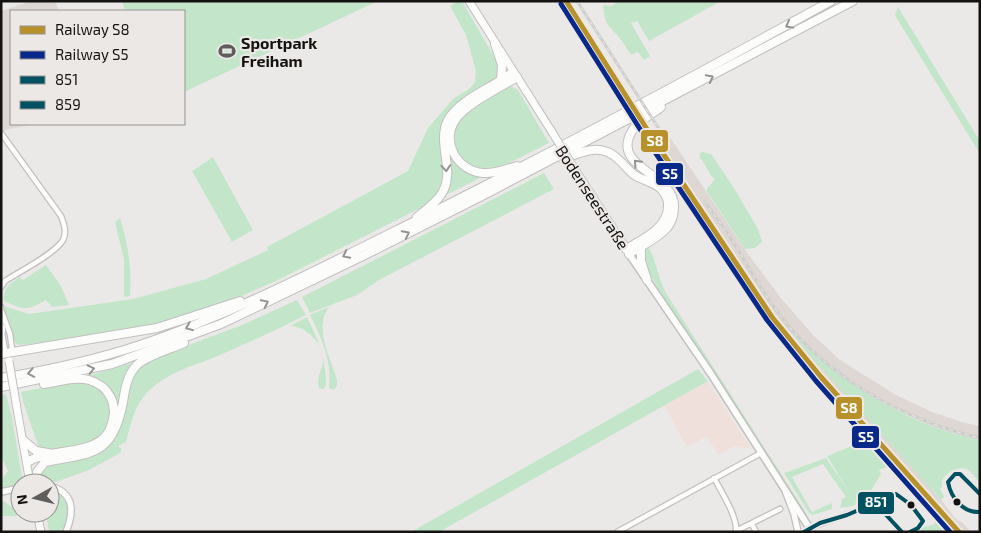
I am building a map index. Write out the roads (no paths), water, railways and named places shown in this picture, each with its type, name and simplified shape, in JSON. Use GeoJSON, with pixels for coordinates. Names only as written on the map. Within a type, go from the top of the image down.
{"type":"FeatureCollection","features":[{"type":"Feature","properties":{"kind":"highway"},"geometry":{"type":"LineString","coordinates":[[1,378],[58,367],[138,345],[186,328],[266,294],[534,161],[832,1]]}},
{"type":"Feature","properties":{"kind":"highway"},"geometry":{"type":"LineString","coordinates":[[27,462],[35,464],[88,454],[98,450],[107,443],[117,426],[127,381],[136,366],[154,356],[198,338],[221,324],[370,252],[528,172],[672,98],[853,1]]}},
{"type":"Feature","properties":{"kind":"highway"},"geometry":{"type":"LineString","coordinates":[[495,44],[502,65],[501,82]]}},
{"type":"Feature","properties":{"kind":"highway"},"geometry":{"type":"LineString","coordinates":[[515,74],[501,82],[456,118],[452,126],[450,142],[455,156],[462,165],[471,170],[484,173],[500,171],[534,161]]}},
{"type":"Feature","properties":{"kind":"highway"},"geometry":{"type":"LineString","coordinates":[[406,226],[442,194],[446,184],[448,171],[444,132],[448,120],[463,104],[491,90]]}},
{"type":"Feature","properties":{"kind":"highway"},"geometry":{"type":"LineString","coordinates":[[628,251],[669,224],[673,214],[673,199],[664,184],[635,164],[629,152],[628,143],[629,135],[635,126],[654,114],[672,98]]}},
{"type":"Feature","properties":{"kind":"highway"},"geometry":{"type":"LineString","coordinates":[[528,172],[588,150],[608,151],[618,158],[634,175],[659,187],[666,197],[668,213],[665,220],[651,237]]}},
{"type":"Feature","properties":{"kind":"highway"},"geometry":{"type":"LineString","coordinates":[[640,244],[641,262],[647,280]]}},
{"type":"Feature","properties":{"kind":"highway"},"geometry":{"type":"LineString","coordinates":[[6,356],[157,328],[266,294]]}},
{"type":"Feature","properties":{"kind":"highway"},"geometry":{"type":"LineString","coordinates":[[5,386],[112,364],[221,324]]}},
{"type":"Feature","properties":{"kind":"highway"},"geometry":{"type":"LineString","coordinates":[[5,386],[28,386],[87,379],[99,384],[110,395],[113,403],[114,419],[109,432],[103,439],[92,446],[34,458],[27,462]]}},
{"type":"Feature","properties":{"kind":"highway"},"geometry":{"type":"LineString","coordinates":[[22,440],[36,451],[55,454]]}},
{"type":"Feature","properties":{"kind":"highway"},"geometry":{"type":"LineString","coordinates":[[35,473],[45,462]]}},
{"type":"Feature","properties":{"kind":"main road","name":"Bodenseestraße"},"geometry":{"type":"LineString","coordinates":[[469,1],[574,168],[761,453],[808,531]]}},
{"type":"Feature","properties":{"kind":"main road"},"geometry":{"type":"LineString","coordinates":[[6,356],[22,440],[31,473]]}},
{"type":"Feature","properties":{"kind":"street"},"geometry":{"type":"LineString","coordinates":[[1,133],[62,216],[65,232],[63,239],[55,250],[5,281],[1,287]]}},
{"type":"Feature","properties":{"kind":"street"},"geometry":{"type":"LineString","coordinates":[[1,307],[3,327],[12,349],[6,356]]}},
{"type":"Feature","properties":{"kind":"street"},"geometry":{"type":"LineString","coordinates":[[617,532],[761,453]]}},
{"type":"Feature","properties":{"kind":"street"},"geometry":{"type":"LineString","coordinates":[[714,478],[732,514],[736,526],[735,531],[780,509]]}},
{"type":"Feature","properties":{"kind":"street"},"geometry":{"type":"LineString","coordinates":[[60,491],[68,498],[72,506],[71,520],[66,532]]}},
{"type":"Feature","properties":{"kind":"street"},"geometry":{"type":"LineString","coordinates":[[786,493],[798,532]]}},
{"type":"Feature","properties":{"kind":"street"},"geometry":{"type":"LineString","coordinates":[[808,531],[876,504]]}},
{"type":"Feature","properties":{"kind":"street"},"geometry":{"type":"LineString","coordinates":[[752,524],[756,532]]}},
{"type":"Feature","properties":{"kind":"railway"},"geometry":{"type":"LineString","coordinates":[[577,1],[659,129]]}},
{"type":"Feature","properties":{"kind":"railway"},"geometry":{"type":"LineString","coordinates":[[705,201],[783,319],[811,350],[854,384],[902,411],[928,422],[980,438]]}},
{"type":"Feature","properties":{"kind":"rail line","name":"S8"},"geometry":{"type":"LineString","coordinates":[[566,1],[650,134],[772,317],[821,377],[959,532]]}},
{"type":"Feature","properties":{"kind":"rail line","name":"S5"},"geometry":{"type":"LineString","coordinates":[[561,4],[645,137],[767,320],[816,381],[950,532]]}},
{"type":"Feature","properties":{"kind":"place","name":"Sportpark Freiham"},"geometry":{"type":"Point","coordinates":[227,51]}}]}
